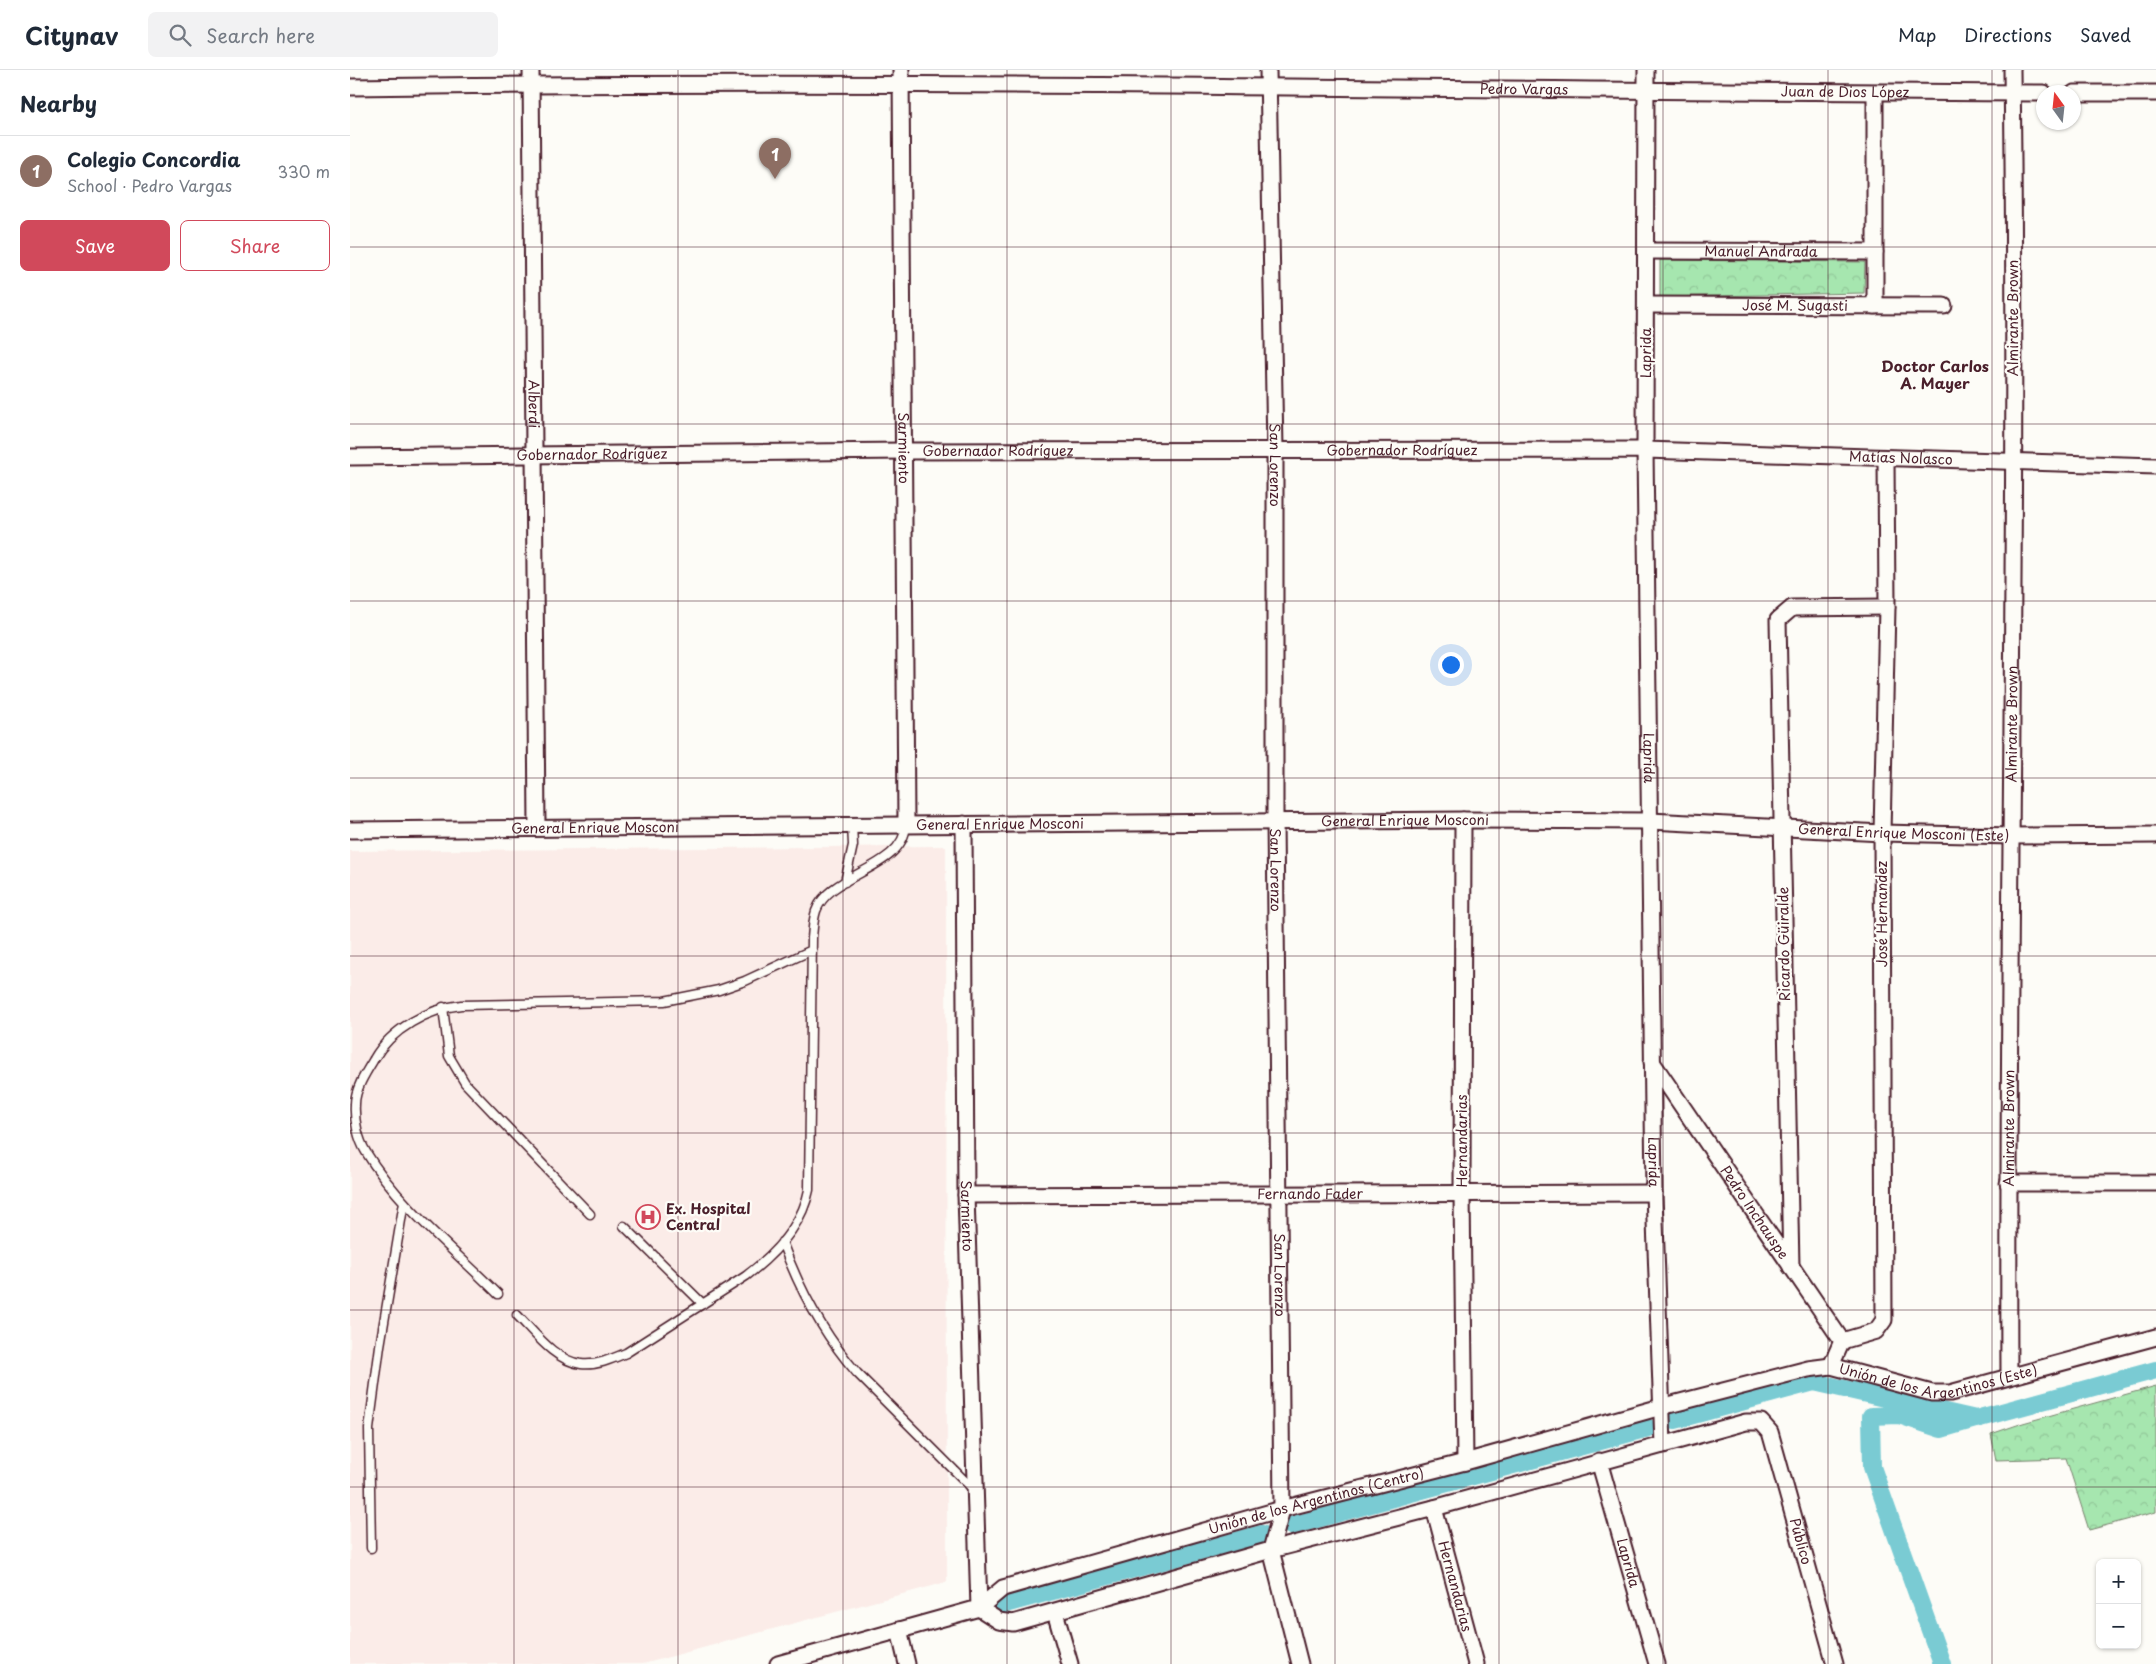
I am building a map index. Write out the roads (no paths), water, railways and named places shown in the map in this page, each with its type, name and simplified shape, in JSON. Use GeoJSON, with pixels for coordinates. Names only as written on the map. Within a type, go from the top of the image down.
{"type":"FeatureCollection","features":[{"type":"Feature","properties":{"kind":"street","name":"Sarmiento"},"geometry":{"type":"LineString","coordinates":[[902,70],[906,825]]}},
{"type":"Feature","properties":{"kind":"street","name":"San Lorenzo"},"geometry":{"type":"LineString","coordinates":[[1268,70],[1275,449],[1275,820],[1282,1509],[1271,1550],[1300,1664]]}},
{"type":"Feature","properties":{"kind":"street","name":"Laprida"},"geometry":{"type":"LineString","coordinates":[[1646,70],[1645,450],[1652,1062],[1662,1445]]}},
{"type":"Feature","properties":{"kind":"street","name":"Almirante Brown"},"geometry":{"type":"LineString","coordinates":[[2009,1376],[2008,1183],[2014,462],[2012,70]]}},
{"type":"Feature","properties":{"kind":"street","name":"Pedro Vargas"},"geometry":{"type":"LineString","coordinates":[[350,87],[531,77],[902,86],[1268,86],[1647,92]]}},
{"type":"Feature","properties":{"kind":"street","name":"Alberdi"},"geometry":{"type":"LineString","coordinates":[[531,77],[537,828]]}},
{"type":"Feature","properties":{"kind":"street","name":"Juan de Dios López"},"geometry":{"type":"LineString","coordinates":[[1647,92],[2036,93]]}},
{"type":"Feature","properties":{"kind":"street"},"geometry":{"type":"LineString","coordinates":[[1875,93],[1875,306]]}},
{"type":"Feature","properties":{"kind":"street"},"geometry":{"type":"LineString","coordinates":[[2081,93],[2156,93]]}},
{"type":"Feature","properties":{"kind":"street","name":"Manuel Andrada"},"geometry":{"type":"LineString","coordinates":[[1646,251],[1875,252]]}},
{"type":"Feature","properties":{"kind":"street","name":"José M. Sugasti"},"geometry":{"type":"LineString","coordinates":[[1646,306],[1944,306]]}},
{"type":"Feature","properties":{"kind":"street","name":"Gobernador Rodríguez"},"geometry":{"type":"LineString","coordinates":[[350,457],[904,451],[1645,450]]}},
{"type":"Feature","properties":{"kind":"street","name":"Matías Nolasco"},"geometry":{"type":"LineString","coordinates":[[1645,450],[2156,466]]}},
{"type":"Feature","properties":{"kind":"street","name":"José Hernandez"},"geometry":{"type":"LineString","coordinates":[[1842,1341],[1876,1332],[1884,1320],[1882,833],[1887,607],[1886,458]]}},
{"type":"Feature","properties":{"kind":"street","name":"Ricardo Güiralde"},"geometry":{"type":"LineString","coordinates":[[1791,1267],[1778,620],[1792,608],[1887,607]]}},
{"type":"Feature","properties":{"kind":"street","name":"General Enrique Mosconi"},"geometry":{"type":"LineString","coordinates":[[350,830],[1275,820],[1650,821]]}},
{"type":"Feature","properties":{"kind":"street","name":"Hernandarias"},"geometry":{"type":"LineString","coordinates":[[1463,820],[1462,1194],[1465,1462]]}},
{"type":"Feature","properties":{"kind":"street","name":"General Enrique Mosconi (Este)"},"geometry":{"type":"LineString","coordinates":[[1650,821],[1882,833],[2012,836],[2156,835]]}},
{"type":"Feature","properties":{"kind":"street","name":"Sarmiento"},"geometry":{"type":"LineString","coordinates":[[964,824],[966,1195],[979,1608]]}},
{"type":"Feature","properties":{"kind":"street","name":"Pedro Inchauspe"},"geometry":{"type":"LineString","coordinates":[[1652,1062],[1842,1341]]}},
{"type":"Feature","properties":{"kind":"street"},"geometry":{"type":"LineString","coordinates":[[2008,1183],[2156,1183]]}},
{"type":"Feature","properties":{"kind":"street","name":"Fernando Fader"},"geometry":{"type":"LineString","coordinates":[[966,1195],[1654,1192]]}},
{"type":"Feature","properties":{"kind":"street","name":"Unión de los Argentinos (Este)"},"geometry":{"type":"LineString","coordinates":[[1661,1407],[1808,1368],[1831,1366],[1932,1393],[1950,1393],[2156,1338]]}},
{"type":"Feature","properties":{"kind":"street"},"geometry":{"type":"LineString","coordinates":[[1831,1366],[1842,1341]]}},
{"type":"Feature","properties":{"kind":"street","name":"Unión de los Argentinos (Centro)"},"geometry":{"type":"LineString","coordinates":[[778,1664],[979,1608],[1003,1588],[1282,1509],[1465,1462],[1661,1407]]}},
{"type":"Feature","properties":{"kind":"street","name":"Público"},"geometry":{"type":"LineString","coordinates":[[1662,1445],[1746,1422],[1761,1422],[1770,1432],[1835,1664]]}},
{"type":"Feature","properties":{"kind":"street"},"geometry":{"type":"LineString","coordinates":[[979,1608],[999,1621],[1013,1623],[1271,1550],[1434,1508],[1662,1445]]}},
{"type":"Feature","properties":{"kind":"street","name":"Laprida"},"geometry":{"type":"LineString","coordinates":[[1599,1461],[1657,1664]]}},
{"type":"Feature","properties":{"kind":"street","name":"Hernandarias"},"geometry":{"type":"LineString","coordinates":[[1434,1508],[1476,1664]]}},
{"type":"Feature","properties":{"kind":"street"},"geometry":{"type":"LineString","coordinates":[[1055,1612],[1070,1664]]}},
{"type":"Feature","properties":{"kind":"street"},"geometry":{"type":"LineString","coordinates":[[899,1630],[907,1664]]}},
{"type":"Feature","properties":{"kind":"lane"},"geometry":{"type":"LineString","coordinates":[[846,882],[853,845],[852,825]]}},
{"type":"Feature","properties":{"kind":"lane"},"geometry":{"type":"LineString","coordinates":[[517,1315],[558,1355],[580,1364],[604,1362],[626,1353],[760,1266],[792,1230],[806,1206],[809,1190],[812,950],[813,924],[816,910],[823,899],[846,882],[881,861],[900,845],[906,836],[906,825]]}},
{"type":"Feature","properties":{"kind":"lane"},"geometry":{"type":"LineString","coordinates":[[498,1294],[404,1202],[365,1151],[357,1126],[355,1104],[358,1090],[377,1053],[396,1034],[419,1017],[443,1007],[461,1005],[664,1001],[720,990],[787,963],[812,950]]}},
{"type":"Feature","properties":{"kind":"lane"},"geometry":{"type":"LineString","coordinates":[[443,1007],[449,1056],[465,1084],[590,1214]]}},
{"type":"Feature","properties":{"kind":"lane"},"geometry":{"type":"LineString","coordinates":[[371,1548],[369,1430],[380,1346],[404,1202]]}},
{"type":"Feature","properties":{"kind":"lane"},"geometry":{"type":"LineString","coordinates":[[624,1226],[703,1304]]}},
{"type":"Feature","properties":{"kind":"lane"},"geometry":{"type":"LineString","coordinates":[[782,1242],[817,1321],[843,1358],[975,1491]]}},
{"type":"Feature","properties":{"kind":"waterway"},"geometry":{"type":"LineString","coordinates":[[1675,1420],[1814,1382],[1976,1419],[2156,1370]]}},
{"type":"Feature","properties":{"kind":"waterway"},"geometry":{"type":"LineString","coordinates":[[1942,1664],[1872,1467],[1871,1416],[1899,1415],[1941,1429],[1975,1419]]}},
{"type":"Feature","properties":{"kind":"waterway"},"geometry":{"type":"LineString","coordinates":[[1291,1526],[1648,1428]]}},
{"type":"Feature","properties":{"kind":"waterway"},"geometry":{"type":"LineString","coordinates":[[998,1606],[1262,1534]]}},
{"type":"Feature","properties":{"kind":"place","name":"Colegio Concordia"},"geometry":{"type":"Point","coordinates":[775,179]}},
{"type":"Feature","properties":{"kind":"place","name":"Ex. Hospital Central"},"geometry":{"type":"Point","coordinates":[648,1217]}},
{"type":"Feature","properties":{"kind":"district","name":"Doctor Carlos A. Mayer"},"geometry":{"type":"Point","coordinates":[1935,376]}}]}
